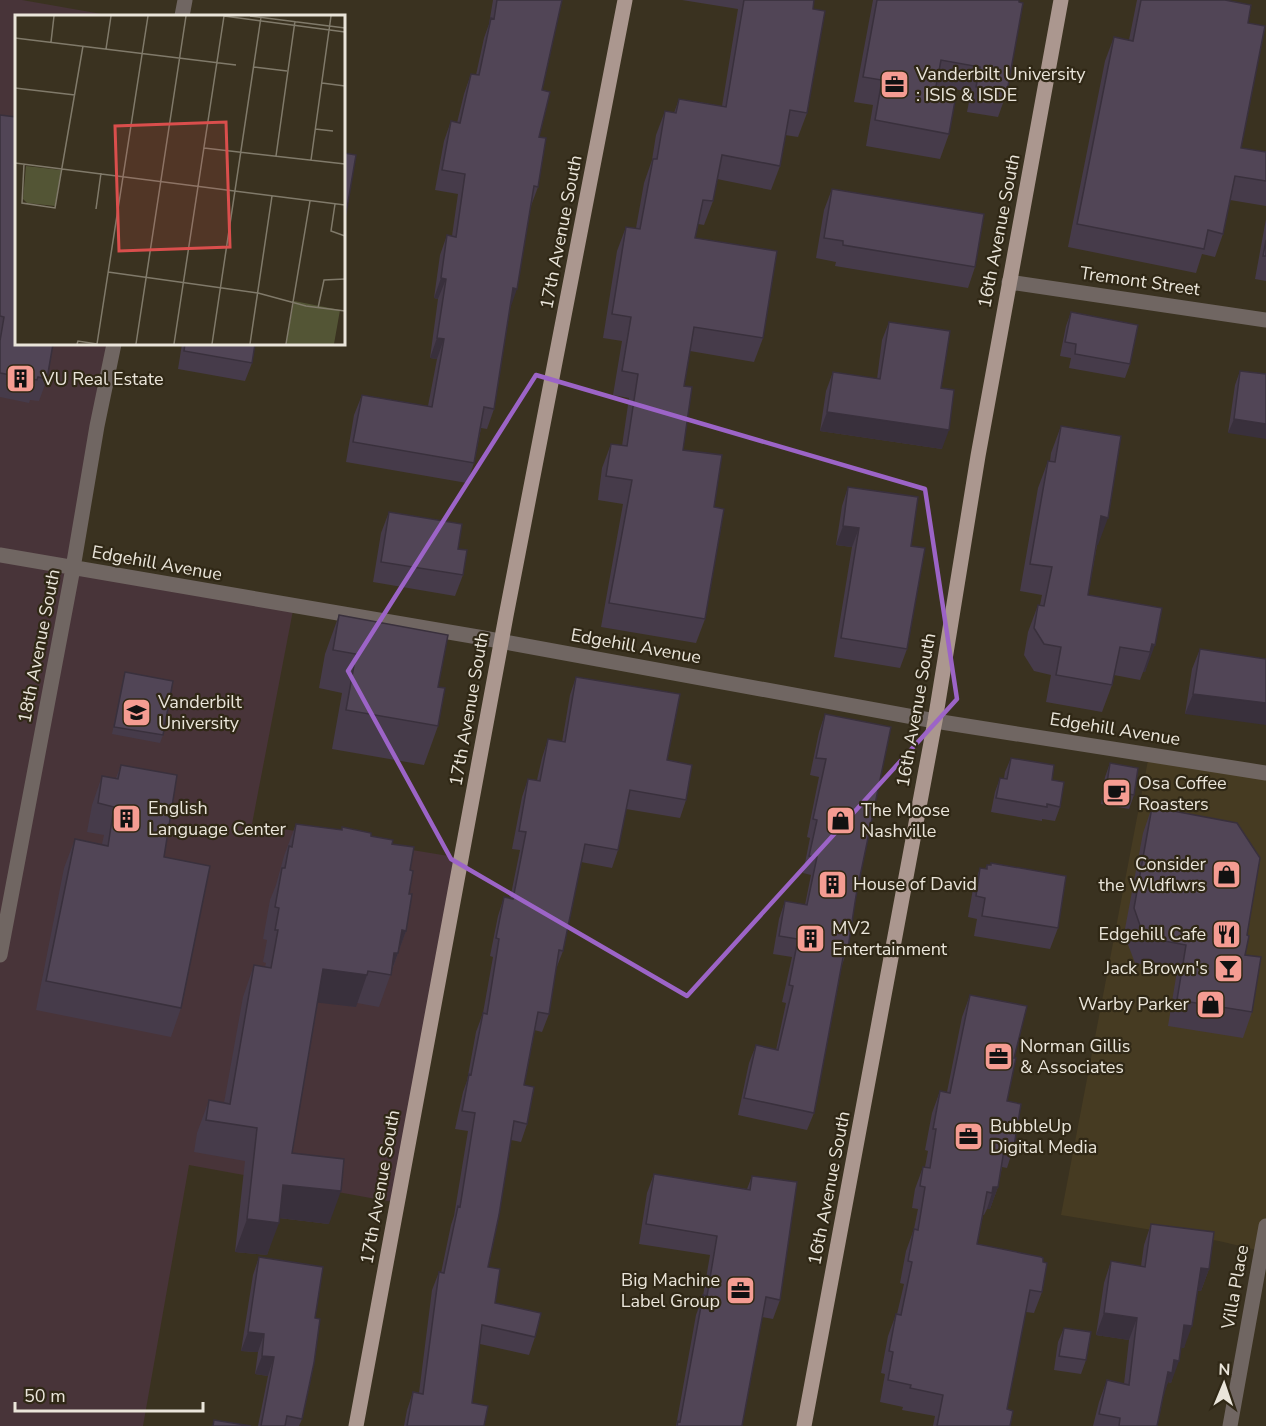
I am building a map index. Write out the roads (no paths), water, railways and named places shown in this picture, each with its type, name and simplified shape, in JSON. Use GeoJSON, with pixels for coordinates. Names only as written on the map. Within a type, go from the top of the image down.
{"type":"FeatureCollection","features":[{"type":"Feature","properties":{"kind":"main road","name":"17th Avenue South"},"geometry":{"type":"LineString","coordinates":[[357,1426],[501,641],[625,0]]}},
{"type":"Feature","properties":{"kind":"main road","name":"16th Avenue South"},"geometry":{"type":"LineString","coordinates":[[804,1426],[935,721],[975,473],[1061,0]]}},
{"type":"Feature","properties":{"kind":"street"},"geometry":{"type":"LineString","coordinates":[[182,15],[185,0]]}},
{"type":"Feature","properties":{"kind":"street","name":"Tremont Street"},"geometry":{"type":"LineString","coordinates":[[1009,282],[1266,320]]}},
{"type":"Feature","properties":{"kind":"street","name":"18th Avenue South"},"geometry":{"type":"LineString","coordinates":[[0,955],[114,345]]}},
{"type":"Feature","properties":{"kind":"street","name":"Edgehill Avenue"},"geometry":{"type":"LineString","coordinates":[[0,555],[501,641],[935,721],[1266,773]]}},
{"type":"Feature","properties":{"kind":"street","name":"Villa Place"},"geometry":{"type":"LineString","coordinates":[[1230,1426],[1266,1226]]}},
{"type":"Feature","properties":{"kind":"place","name":"Vanderbilt University : ISIS & ISDE"},"geometry":{"type":"Point","coordinates":[895,84]}},
{"type":"Feature","properties":{"kind":"place","name":"VU Real Estate"},"geometry":{"type":"Point","coordinates":[21,379]}},
{"type":"Feature","properties":{"kind":"place","name":"Vanderbilt University"},"geometry":{"type":"Point","coordinates":[137,712]}},
{"type":"Feature","properties":{"kind":"place","name":"Osa Coffee Roasters"},"geometry":{"type":"Point","coordinates":[1117,793]}},
{"type":"Feature","properties":{"kind":"place","name":"English Language Center"},"geometry":{"type":"Point","coordinates":[127,818]}},
{"type":"Feature","properties":{"kind":"place","name":"The Moose Nashville"},"geometry":{"type":"Point","coordinates":[840,820]}},
{"type":"Feature","properties":{"kind":"place","name":"Consider the Wldflwrs"},"geometry":{"type":"Point","coordinates":[1227,874]}},
{"type":"Feature","properties":{"kind":"place","name":"House of David"},"geometry":{"type":"Point","coordinates":[832,884]}},
{"type":"Feature","properties":{"kind":"place","name":"Edgehill Cafe"},"geometry":{"type":"Point","coordinates":[1227,934]}},
{"type":"Feature","properties":{"kind":"place","name":"MV2 Entertainment"},"geometry":{"type":"Point","coordinates":[811,938]}},
{"type":"Feature","properties":{"kind":"place","name":"Jack Brown's"},"geometry":{"type":"Point","coordinates":[1229,968]}},
{"type":"Feature","properties":{"kind":"place","name":"Warby Parker"},"geometry":{"type":"Point","coordinates":[1210,1004]}},
{"type":"Feature","properties":{"kind":"place","name":"Norman Gillis & Associates"},"geometry":{"type":"Point","coordinates":[999,1056]}},
{"type":"Feature","properties":{"kind":"place","name":"BubbleUp Digital Media"},"geometry":{"type":"Point","coordinates":[969,1136]}},
{"type":"Feature","properties":{"kind":"place","name":"Big Machine Label Group"},"geometry":{"type":"Point","coordinates":[741,1290]}}]}
